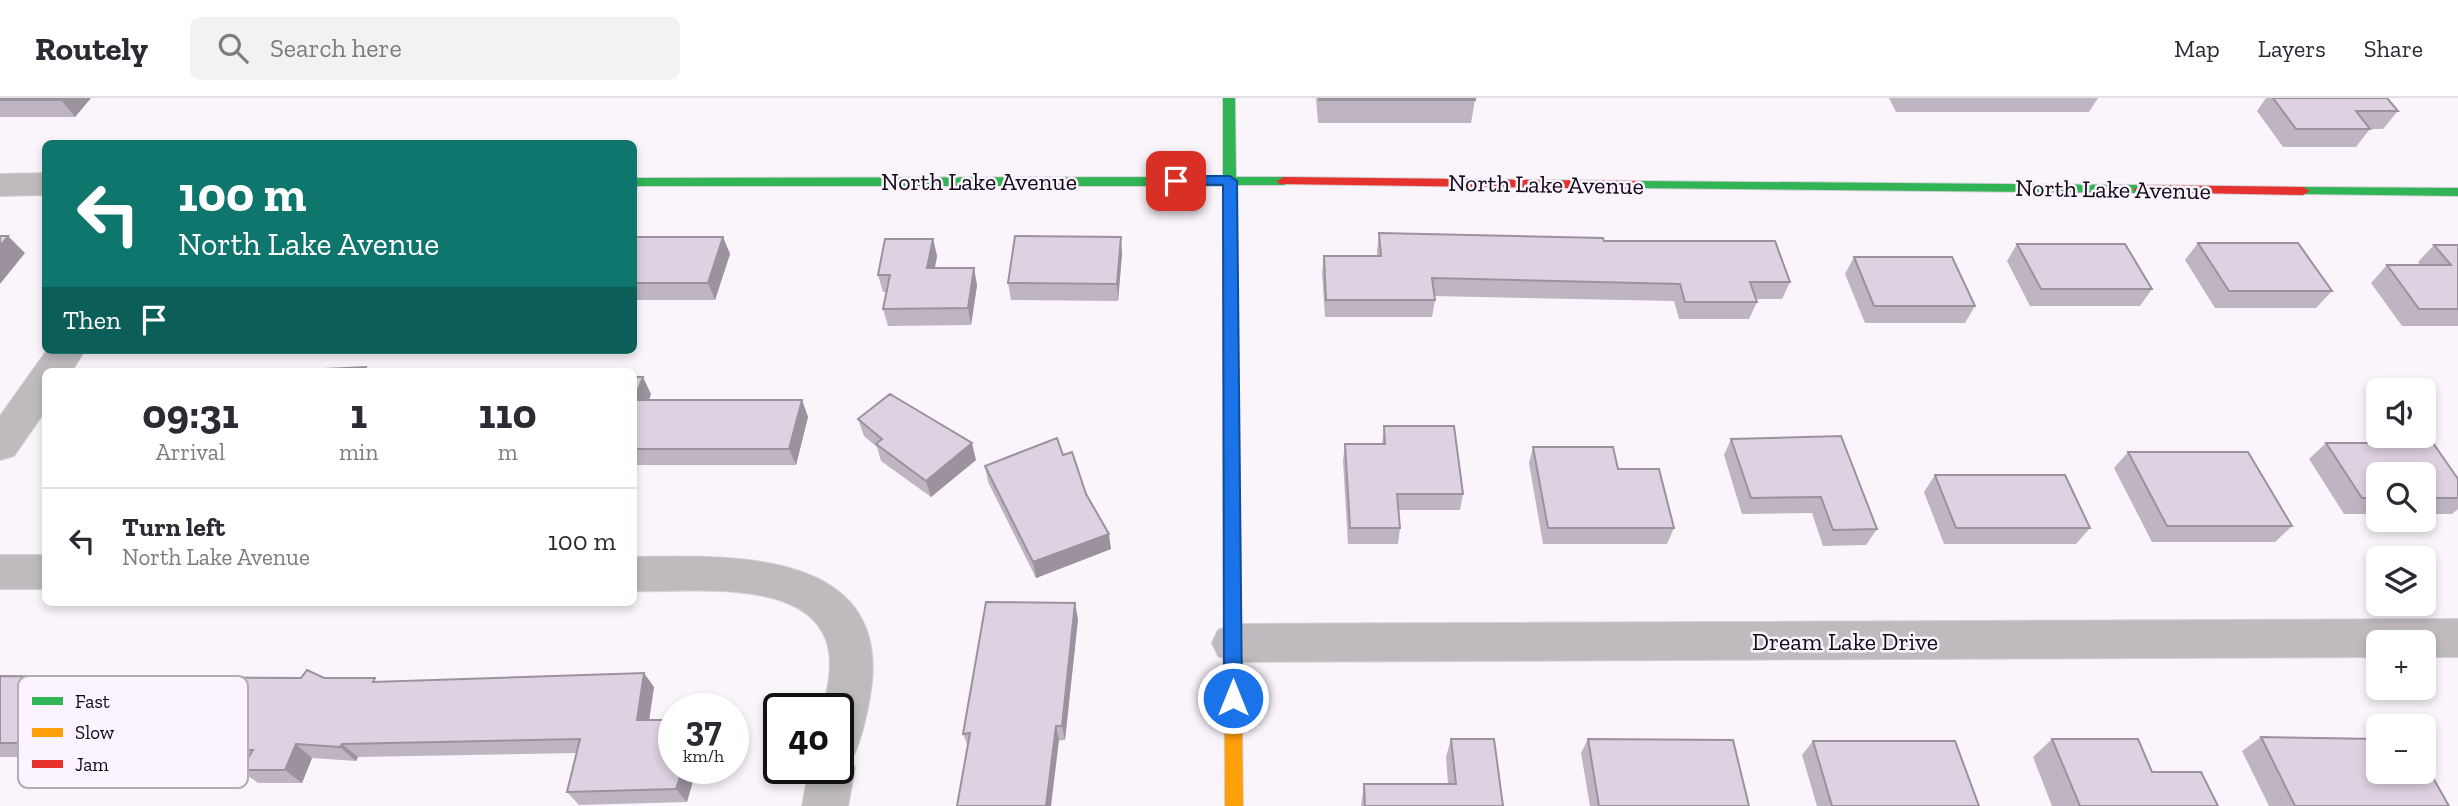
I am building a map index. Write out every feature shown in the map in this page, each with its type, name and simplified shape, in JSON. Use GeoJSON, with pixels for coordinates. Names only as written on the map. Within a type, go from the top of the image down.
{"type":"FeatureCollection","features":[{"type":"Feature","properties":{"kind":"street"},"geometry":{"type":"LineString","coordinates":[[1229,98],[1234,806]]}},
{"type":"Feature","properties":{"kind":"street","name":"North Lake Avenue"},"geometry":{"type":"LineString","coordinates":[[637,183],[1230,181],[2458,192]]}},
{"type":"Feature","properties":{"kind":"street"},"geometry":{"type":"LineString","coordinates":[[0,185],[42,184]]}},
{"type":"Feature","properties":{"kind":"street"},"geometry":{"type":"LineString","coordinates":[[0,445],[42,387]]}},
{"type":"Feature","properties":{"kind":"street"},"geometry":{"type":"LineString","coordinates":[[0,572],[42,572]]}},
{"type":"Feature","properties":{"kind":"street"},"geometry":{"type":"LineString","coordinates":[[637,574],[776,579],[820,600],[835,616],[846,634],[850,659],[848,693]]}},
{"type":"Feature","properties":{"kind":"street","name":"Dream Lake Drive"},"geometry":{"type":"LineString","coordinates":[[1233,643],[2458,638]]}},
{"type":"Feature","properties":{"kind":"street"},"geometry":{"type":"LineString","coordinates":[[825,806],[829,784]]}},
{"type":"Feature","properties":{"kind":"building"},"geometry":{"type":"Polygon","coordinates":[[[0,98],[62,98],[0,100],[0,98]]]}},
{"type":"Feature","properties":{"kind":"building"},"geometry":{"type":"Polygon","coordinates":[[[1475,98],[1475,100],[1319,100],[1475,98]]]}},
{"type":"Feature","properties":{"kind":"building"},"geometry":{"type":"Polygon","coordinates":[[[2273,98],[2387,98],[2398,111],[2356,111],[2370,129],[2296,129],[2273,98]]]}},
{"type":"Feature","properties":{"kind":"building"},"geometry":{"type":"Polygon","coordinates":[[[1379,233],[1603,238],[1604,241],[1775,241],[1790,282],[1750,282],[1757,302],[1685,302],[1680,284],[1432,278],[1435,300],[1326,300],[1324,256],[1381,256],[1379,233]]]}},
{"type":"Feature","properties":{"kind":"building"},"geometry":{"type":"Polygon","coordinates":[[[0,236],[8,236],[0,246],[0,236]]]}},
{"type":"Feature","properties":{"kind":"building"},"geometry":{"type":"Polygon","coordinates":[[[1015,236],[1121,237],[1117,284],[1008,283],[1015,236]]]}},
{"type":"Feature","properties":{"kind":"building"},"geometry":{"type":"Polygon","coordinates":[[[637,237],[723,237],[708,283],[637,283],[637,237]]]}},
{"type":"Feature","properties":{"kind":"building"},"geometry":{"type":"Polygon","coordinates":[[[885,239],[933,239],[927,268],[974,268],[968,308],[883,309],[890,275],[878,275],[885,239]]]}},
{"type":"Feature","properties":{"kind":"building"},"geometry":{"type":"Polygon","coordinates":[[[2198,243],[2298,243],[2332,291],[2229,291],[2198,243]]]}},
{"type":"Feature","properties":{"kind":"building"},"geometry":{"type":"Polygon","coordinates":[[[2017,244],[2125,244],[2152,289],[2041,289],[2017,244]]]}},
{"type":"Feature","properties":{"kind":"building"},"geometry":{"type":"Polygon","coordinates":[[[2434,245],[2458,245],[2458,309],[2419,309],[2387,265],[2451,265],[2434,245]]]}},
{"type":"Feature","properties":{"kind":"building"},"geometry":{"type":"Polygon","coordinates":[[[1854,257],[1952,257],[1975,306],[1874,306],[1854,257]]]}},
{"type":"Feature","properties":{"kind":"building"},"geometry":{"type":"Polygon","coordinates":[[[637,377],[643,377],[637,392],[637,377]]]}},
{"type":"Feature","properties":{"kind":"building"},"geometry":{"type":"Polygon","coordinates":[[[890,394],[972,443],[926,481],[876,444],[882,439],[858,419],[890,394]]]}},
{"type":"Feature","properties":{"kind":"building"},"geometry":{"type":"Polygon","coordinates":[[[637,400],[802,400],[789,449],[637,449],[637,400]]]}},
{"type":"Feature","properties":{"kind":"building"},"geometry":{"type":"Polygon","coordinates":[[[1384,426],[1454,426],[1463,494],[1397,494],[1400,528],[1350,528],[1345,444],[1385,444],[1384,426]]]}},
{"type":"Feature","properties":{"kind":"building"},"geometry":{"type":"Polygon","coordinates":[[[1841,436],[1877,529],[1833,530],[1821,497],[1751,498],[1731,439],[1841,436]]]}},
{"type":"Feature","properties":{"kind":"building"},"geometry":{"type":"Polygon","coordinates":[[[1057,438],[1063,455],[1072,452],[1086,494],[1109,534],[1033,562],[985,466],[1057,438]]]}},
{"type":"Feature","properties":{"kind":"building"},"geometry":{"type":"Polygon","coordinates":[[[2326,443],[2366,443],[2366,448],[2436,447],[2458,479],[2458,498],[2436,498],[2436,462],[2366,462],[2366,498],[2362,498],[2326,443]]]}},
{"type":"Feature","properties":{"kind":"building"},"geometry":{"type":"Polygon","coordinates":[[[1533,447],[1613,447],[1618,469],[1659,469],[1674,528],[1548,528],[1533,447]]]}},
{"type":"Feature","properties":{"kind":"building"},"geometry":{"type":"Polygon","coordinates":[[[2128,452],[2248,452],[2292,526],[2167,526],[2128,452]]]}},
{"type":"Feature","properties":{"kind":"building"},"geometry":{"type":"Polygon","coordinates":[[[1935,475],[2065,475],[2090,528],[1956,528],[1935,475]]]}},
{"type":"Feature","properties":{"kind":"building"},"geometry":{"type":"Polygon","coordinates":[[[986,602],[1075,603],[1062,726],[1056,726],[1046,806],[957,806],[970,733],[963,734],[986,602]]]}},
{"type":"Feature","properties":{"kind":"building"},"geometry":{"type":"Polygon","coordinates":[[[307,670],[324,678],[375,678],[373,682],[644,673],[637,720],[658,720],[658,784],[678,784],[676,789],[567,792],[580,739],[342,744],[340,747],[296,744],[285,770],[248,770],[248,758],[253,750],[248,750],[248,678],[301,678],[307,670]]]}},
{"type":"Feature","properties":{"kind":"building"},"geometry":{"type":"Polygon","coordinates":[[[0,676],[18,676],[18,743],[0,743],[0,676]]]}},
{"type":"Feature","properties":{"kind":"building"},"geometry":{"type":"Polygon","coordinates":[[[2261,737],[2366,739],[2366,784],[2436,783],[2449,806],[2295,806],[2261,737]]]}},
{"type":"Feature","properties":{"kind":"building"},"geometry":{"type":"Polygon","coordinates":[[[1451,739],[1494,739],[1503,806],[1365,806],[1364,784],[1456,784],[1451,739]]]}},
{"type":"Feature","properties":{"kind":"building"},"geometry":{"type":"Polygon","coordinates":[[[1588,739],[1733,740],[1749,806],[1599,806],[1588,739]]]}},
{"type":"Feature","properties":{"kind":"building"},"geometry":{"type":"Polygon","coordinates":[[[2052,739],[2138,739],[2152,772],[2201,772],[2218,806],[2080,806],[2052,739]]]}},
{"type":"Feature","properties":{"kind":"building"},"geometry":{"type":"Polygon","coordinates":[[[1813,741],[1955,741],[1979,806],[1832,806],[1813,741]]]}},
{"type":"Feature","properties":{"kind":"traffic: fast"},"geometry":{"type":"LineString","coordinates":[[1229,98],[1232,523]]}},
{"type":"Feature","properties":{"kind":"traffic: fast"},"geometry":{"type":"LineString","coordinates":[[637,182],[1284,181]]}},
{"type":"Feature","properties":{"kind":"traffic: fast"},"geometry":{"type":"LineString","coordinates":[[1638,185],[2141,189]]}},
{"type":"Feature","properties":{"kind":"traffic: fast"},"geometry":{"type":"LineString","coordinates":[[2303,191],[2458,192]]}},
{"type":"Feature","properties":{"kind":"traffic: slow"},"geometry":{"type":"LineString","coordinates":[[1232,523],[1234,806]]}},
{"type":"Feature","properties":{"kind":"traffic: jam"},"geometry":{"type":"LineString","coordinates":[[1284,181],[1638,185]]}},
{"type":"Feature","properties":{"kind":"traffic: jam"},"geometry":{"type":"LineString","coordinates":[[2141,189],[2303,191]]}},
{"type":"Feature","properties":{"kind":"route"},"geometry":{"type":"LineString","coordinates":[[1176,181],[1230,181],[1233,698]]}}]}
